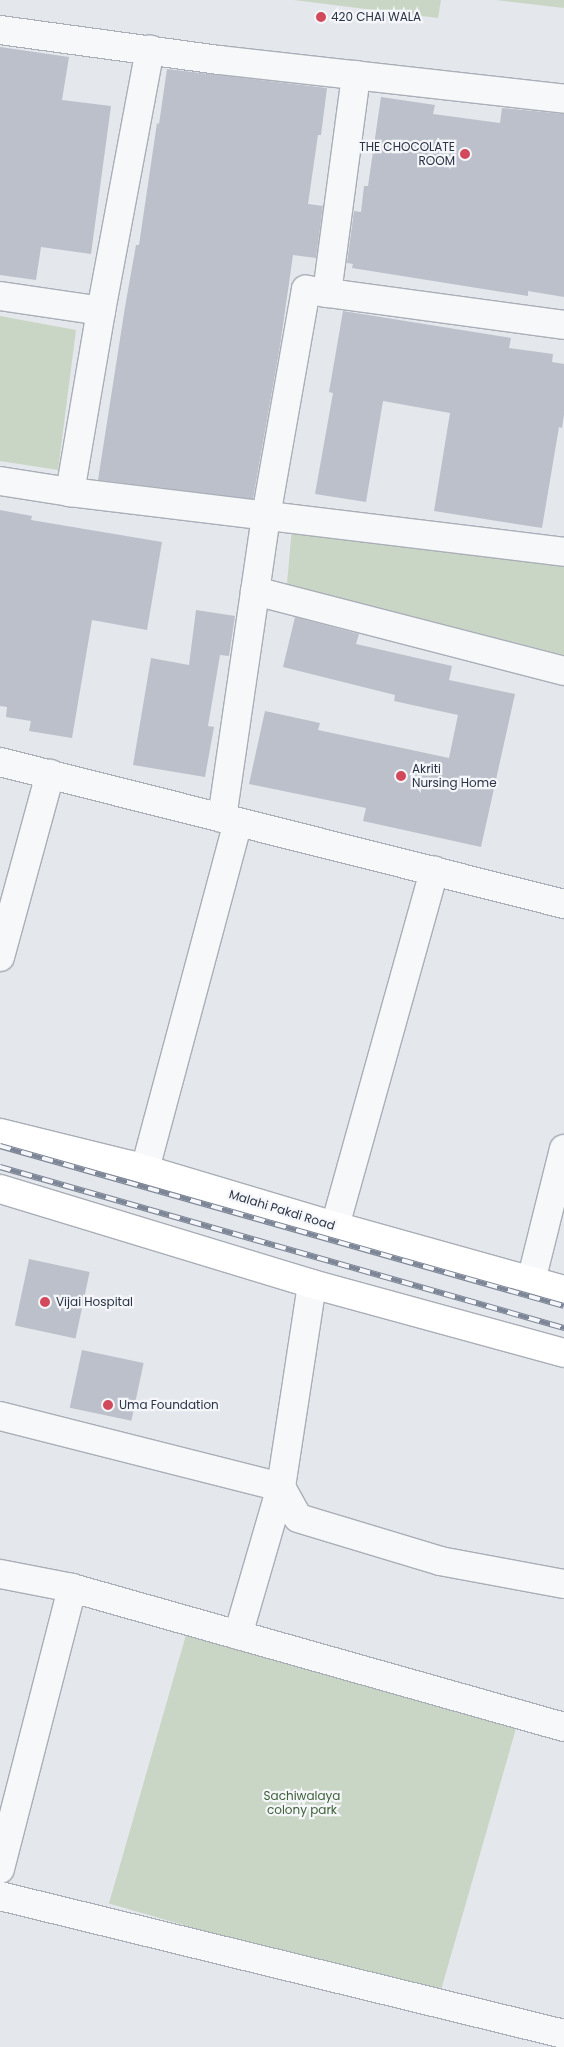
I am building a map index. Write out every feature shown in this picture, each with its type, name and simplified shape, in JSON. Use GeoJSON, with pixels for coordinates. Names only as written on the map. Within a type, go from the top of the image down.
{"type":"FeatureCollection","features":[{"type":"Feature","properties":{"kind":"main road","name":"Malahi Pakdi Road"},"geometry":{"type":"LineString","coordinates":[[0,1133],[145,1169],[335,1226],[564,1290]]}},
{"type":"Feature","properties":{"kind":"main road"},"geometry":{"type":"LineString","coordinates":[[0,1189],[312,1284],[564,1353]]}},
{"type":"Feature","properties":{"kind":"street"},"geometry":{"type":"LineString","coordinates":[[0,30],[150,50],[564,99]]}},
{"type":"Feature","properties":{"kind":"street"},"geometry":{"type":"LineString","coordinates":[[70,492],[101,311],[150,50]]}},
{"type":"Feature","properties":{"kind":"street"},"geometry":{"type":"LineString","coordinates":[[327,293],[356,75]]}},
{"type":"Feature","properties":{"kind":"street"},"geometry":{"type":"LineString","coordinates":[[145,1169],[230,820],[255,591],[266,516],[306,290],[564,325]]}},
{"type":"Feature","properties":{"kind":"street"},"geometry":{"type":"LineString","coordinates":[[0,296],[101,311]]}},
{"type":"Feature","properties":{"kind":"street"},"geometry":{"type":"LineString","coordinates":[[0,481],[70,492],[564,552]]}},
{"type":"Feature","properties":{"kind":"street"},"geometry":{"type":"LineString","coordinates":[[255,591],[564,671]]}},
{"type":"Feature","properties":{"kind":"street"},"geometry":{"type":"LineString","coordinates":[[0,762],[564,904]]}},
{"type":"Feature","properties":{"kind":"street"},"geometry":{"type":"LineString","coordinates":[[0,957],[50,774]]}},
{"type":"Feature","properties":{"kind":"street"},"geometry":{"type":"LineString","coordinates":[[335,1226],[434,872]]}},
{"type":"Feature","properties":{"kind":"street"},"geometry":{"type":"LineString","coordinates":[[531,1281],[564,1149]]}},
{"type":"Feature","properties":{"kind":"street"},"geometry":{"type":"LineString","coordinates":[[238,1635],[281,1487],[312,1284]]}},
{"type":"Feature","properties":{"kind":"street"},"geometry":{"type":"LineString","coordinates":[[0,1416],[281,1487],[298,1518],[440,1561],[564,1584]]}},
{"type":"Feature","properties":{"kind":"street"},"geometry":{"type":"LineString","coordinates":[[0,1574],[72,1588],[564,1727]]}},
{"type":"Feature","properties":{"kind":"street"},"geometry":{"type":"LineString","coordinates":[[0,1869],[72,1588]]}},
{"type":"Feature","properties":{"kind":"street"},"geometry":{"type":"LineString","coordinates":[[0,1896],[564,2034]]}},
{"type":"Feature","properties":{"kind":"green space"},"geometry":{"type":"Polygon","coordinates":[[[294,0],[441,0],[438,18],[294,0]]]}},
{"type":"Feature","properties":{"kind":"green space"},"geometry":{"type":"Polygon","coordinates":[[[496,0],[564,0],[564,8],[496,0]]]}},
{"type":"Feature","properties":{"kind":"green space"},"geometry":{"type":"Polygon","coordinates":[[[0,316],[76,330],[58,470],[0,461],[0,316]]]}},
{"type":"Feature","properties":{"kind":"green space"},"geometry":{"type":"Polygon","coordinates":[[[292,527],[564,567],[564,655],[287,584],[292,527]]]}},
{"type":"Feature","properties":{"kind":"green space","name":"Sachiwalaya colony park"},"geometry":{"type":"Polygon","coordinates":[[[190,1621],[520,1716],[439,1998],[109,1904],[190,1621]]]}},
{"type":"Feature","properties":{"kind":"building"},"geometry":{"type":"Polygon","coordinates":[[[0,47],[69,57],[62,100],[111,106],[91,254],[41,247],[36,280],[0,275],[0,47]]]}},
{"type":"Feature","properties":{"kind":"building"},"geometry":{"type":"Polygon","coordinates":[[[167,69],[327,88],[321,135],[318,135],[308,204],[323,206],[316,258],[293,255],[280,346],[253,499],[98,480],[125,307],[136,245],[139,245],[167,69]]]}},
{"type":"Feature","properties":{"kind":"building"},"geometry":{"type":"Polygon","coordinates":[[[381,97],[435,105],[433,114],[500,123],[502,108],[564,114],[564,297],[528,291],[528,296],[352,268],[353,264],[347,263],[354,211],[361,212],[364,186],[368,186],[381,97]]]}},
{"type":"Feature","properties":{"kind":"building"},"geometry":{"type":"Polygon","coordinates":[[[343,311],[511,338],[509,348],[553,354],[552,362],[564,364],[564,415],[562,428],[559,427],[542,528],[434,511],[450,413],[383,401],[366,502],[315,494],[333,393],[329,392],[343,311]]]}},
{"type":"Feature","properties":{"kind":"building"},"geometry":{"type":"Polygon","coordinates":[[[0,510],[32,516],[31,520],[162,542],[147,630],[92,620],[72,738],[29,731],[31,721],[6,717],[7,707],[0,706],[0,510]]]}},
{"type":"Feature","properties":{"kind":"building"},"geometry":{"type":"Polygon","coordinates":[[[196,610],[235,616],[229,656],[220,655],[208,726],[214,727],[205,777],[133,765],[151,658],[189,665],[196,610]]]}},
{"type":"Feature","properties":{"kind":"building"},"geometry":{"type":"Polygon","coordinates":[[[295,617],[359,634],[356,644],[452,666],[449,680],[515,694],[481,847],[363,821],[366,808],[249,784],[265,711],[320,723],[318,730],[449,758],[458,715],[394,701],[395,695],[283,667],[295,617]]]}},
{"type":"Feature","properties":{"kind":"building"},"geometry":{"type":"Polygon","coordinates":[[[29,1259],[90,1272],[76,1338],[15,1326],[29,1259]]]}},
{"type":"Feature","properties":{"kind":"building"},"geometry":{"type":"Polygon","coordinates":[[[82,1350],[144,1363],[131,1421],[70,1408],[82,1350]]]}},
{"type":"Feature","properties":{"kind":"railway"},"geometry":{"type":"LineString","coordinates":[[0,1146],[564,1306]]}},
{"type":"Feature","properties":{"kind":"railway"},"geometry":{"type":"LineString","coordinates":[[0,1167],[564,1328]]}},
{"type":"Feature","properties":{"kind":"place","name":"420 CHAI WALA"},"geometry":{"type":"Point","coordinates":[321,17]}},
{"type":"Feature","properties":{"kind":"place","name":"THE CHOCOLATE ROOM"},"geometry":{"type":"Point","coordinates":[465,154]}},
{"type":"Feature","properties":{"kind":"place","name":"Akriti Nursing Home"},"geometry":{"type":"Point","coordinates":[401,776]}},
{"type":"Feature","properties":{"kind":"place","name":"Vijai Hospital"},"geometry":{"type":"Point","coordinates":[45,1302]}},
{"type":"Feature","properties":{"kind":"place","name":"Uma Foundation"},"geometry":{"type":"Point","coordinates":[108,1405]}}]}
